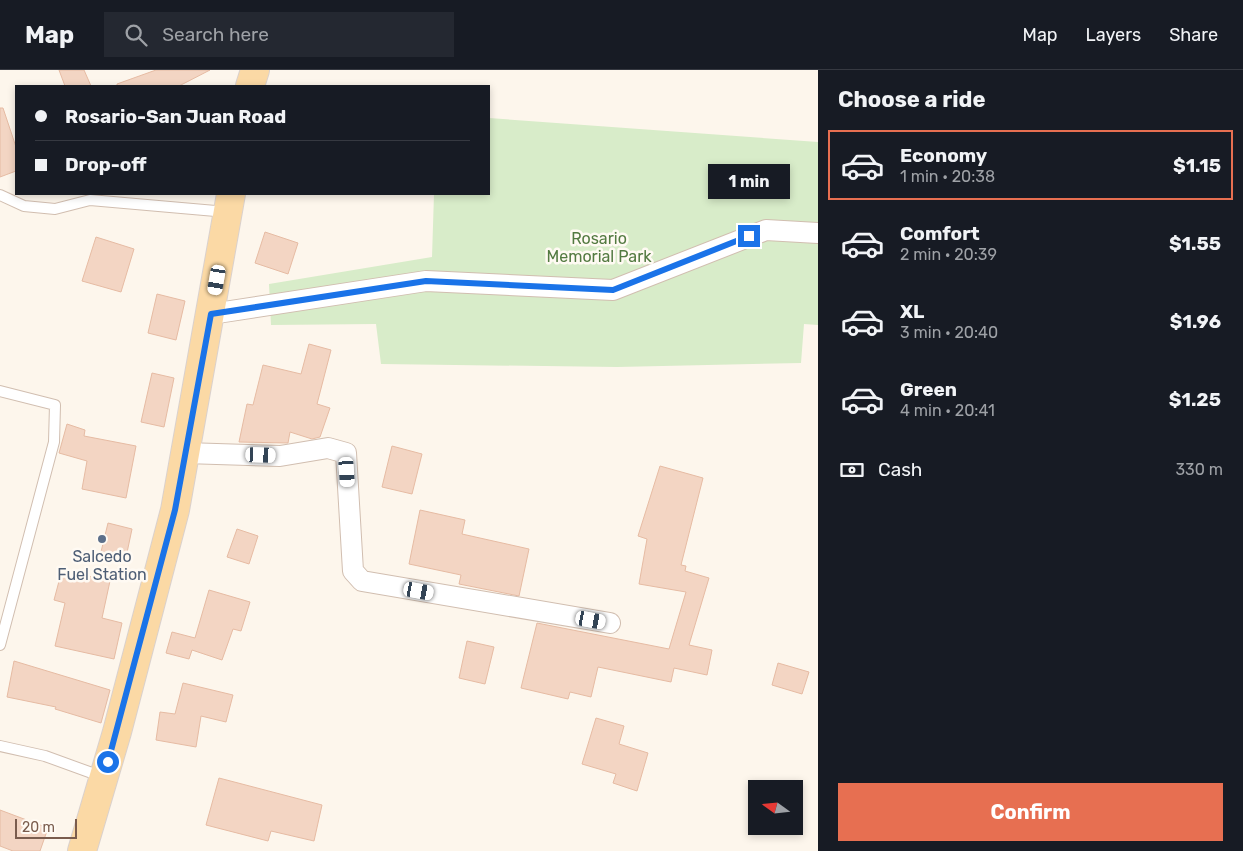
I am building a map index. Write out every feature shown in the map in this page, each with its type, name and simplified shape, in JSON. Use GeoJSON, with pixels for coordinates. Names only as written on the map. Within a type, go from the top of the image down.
{"type":"FeatureCollection","features":[{"type":"Feature","properties":{"kind":"main road"},"geometry":{"type":"LineString","coordinates":[[250,85],[255,70]]}},
{"type":"Feature","properties":{"kind":"main road"},"geometry":{"type":"LineString","coordinates":[[82,851],[104,777],[175,510],[230,203]]}},
{"type":"Feature","properties":{"kind":"street"},"geometry":{"type":"LineString","coordinates":[[211,314],[426,281],[613,290],[766,230],[818,233]]}},
{"type":"Feature","properties":{"kind":"street"},"geometry":{"type":"LineString","coordinates":[[185,453],[280,456],[328,448],[346,452],[353,571],[362,581],[610,623]]}},
{"type":"Feature","properties":{"kind":"lane"},"geometry":{"type":"LineString","coordinates":[[0,195],[24,206],[55,209],[90,200],[230,203]]}},
{"type":"Feature","properties":{"kind":"lane"},"geometry":{"type":"LineString","coordinates":[[0,391],[55,405],[54,442],[0,645]]}},
{"type":"Feature","properties":{"kind":"lane"},"geometry":{"type":"LineString","coordinates":[[0,746],[45,756],[104,777]]}},
{"type":"Feature","properties":{"kind":"green space","name":"Rosario Memorial Park"},"geometry":{"type":"Polygon","coordinates":[[[490,118],[818,142],[818,325],[804,324],[801,363],[617,367],[381,364],[376,324],[271,325],[269,284],[432,257],[434,195],[490,195],[490,118]]]}},
{"type":"Feature","properties":{"kind":"building"},"geometry":{"type":"Polygon","coordinates":[[[59,70],[84,70],[91,85],[65,85],[59,70]]]}},
{"type":"Feature","properties":{"kind":"building"},"geometry":{"type":"Polygon","coordinates":[[[156,70],[210,70],[181,85],[117,84],[156,70]]]}},
{"type":"Feature","properties":{"kind":"building"},"geometry":{"type":"Polygon","coordinates":[[[0,108],[3,108],[15,144],[15,171],[0,177],[0,108]]]}},
{"type":"Feature","properties":{"kind":"building"},"geometry":{"type":"Polygon","coordinates":[[[265,232],[298,243],[288,274],[255,263],[265,232]]]}},
{"type":"Feature","properties":{"kind":"building"},"geometry":{"type":"Polygon","coordinates":[[[96,237],[134,249],[121,292],[82,281],[96,237]]]}},
{"type":"Feature","properties":{"kind":"building"},"geometry":{"type":"Polygon","coordinates":[[[157,294],[185,301],[176,340],[148,333],[157,294]]]}},
{"type":"Feature","properties":{"kind":"building"},"geometry":{"type":"Polygon","coordinates":[[[309,344],[331,350],[317,404],[330,408],[320,437],[312,439],[290,432],[288,443],[239,442],[247,404],[253,405],[263,365],[301,374],[309,344]]]}},
{"type":"Feature","properties":{"kind":"building"},"geometry":{"type":"Polygon","coordinates":[[[152,373],[174,378],[164,427],[141,422],[152,373]]]}},
{"type":"Feature","properties":{"kind":"building"},"geometry":{"type":"Polygon","coordinates":[[[67,424],[85,430],[84,436],[136,446],[126,498],[82,489],[87,461],[59,453],[67,424]]]}},
{"type":"Feature","properties":{"kind":"building"},"geometry":{"type":"Polygon","coordinates":[[[392,446],[422,454],[412,494],[382,487],[392,446]]]}},
{"type":"Feature","properties":{"kind":"building"},"geometry":{"type":"Polygon","coordinates":[[[660,466],[703,478],[681,565],[686,566],[685,571],[709,578],[689,645],[712,650],[707,675],[674,668],[671,682],[598,667],[591,697],[570,692],[568,699],[521,688],[537,623],[669,649],[686,592],[639,584],[647,539],[638,536],[660,466]]]}},
{"type":"Feature","properties":{"kind":"building"},"geometry":{"type":"Polygon","coordinates":[[[420,510],[465,520],[462,534],[529,549],[519,596],[459,584],[461,575],[409,564],[420,510]]]}},
{"type":"Feature","properties":{"kind":"building"},"geometry":{"type":"Polygon","coordinates":[[[108,523],[132,529],[125,562],[100,556],[108,523]]]}},
{"type":"Feature","properties":{"kind":"building"},"geometry":{"type":"Polygon","coordinates":[[[237,529],[258,536],[249,564],[227,557],[237,529]]]}},
{"type":"Feature","properties":{"kind":"building"},"geometry":{"type":"Polygon","coordinates":[[[62,570],[110,581],[102,618],[122,623],[114,659],[55,646],[65,603],[54,600],[62,570]]]}},
{"type":"Feature","properties":{"kind":"building"},"geometry":{"type":"Polygon","coordinates":[[[209,590],[250,602],[241,631],[233,629],[222,660],[192,650],[189,659],[166,653],[172,632],[195,638],[209,590]]]}},
{"type":"Feature","properties":{"kind":"building"},"geometry":{"type":"Polygon","coordinates":[[[467,641],[494,647],[485,684],[459,678],[467,641]]]}},
{"type":"Feature","properties":{"kind":"building"},"geometry":{"type":"Polygon","coordinates":[[[14,661],[110,690],[101,723],[55,709],[56,707],[7,697],[14,661]]]}},
{"type":"Feature","properties":{"kind":"building"},"geometry":{"type":"Polygon","coordinates":[[[778,663],[809,672],[802,694],[772,685],[778,663]]]}},
{"type":"Feature","properties":{"kind":"building"},"geometry":{"type":"Polygon","coordinates":[[[183,683],[233,695],[226,722],[201,716],[196,747],[156,740],[160,712],[175,714],[183,683]]]}},
{"type":"Feature","properties":{"kind":"building"},"geometry":{"type":"Polygon","coordinates":[[[596,718],[624,726],[619,744],[648,753],[637,791],[613,783],[616,774],[582,764],[596,718]]]}},
{"type":"Feature","properties":{"kind":"building"},"geometry":{"type":"Polygon","coordinates":[[[219,778],[322,805],[314,841],[271,831],[268,841],[206,825],[219,778]]]}},
{"type":"Feature","properties":{"kind":"building"},"geometry":{"type":"Polygon","coordinates":[[[0,810],[48,828],[40,851],[13,851],[0,846],[0,810]]]}},
{"type":"Feature","properties":{"kind":"place","name":"Salcedo Fuel Station"},"geometry":{"type":"Point","coordinates":[102,539]}},
{"type":"Feature","properties":{"kind":"route"},"geometry":{"type":"LineString","coordinates":[[108,762],[149,614],[175,510],[211,314],[426,281],[613,290],[749,236]]}}]}
